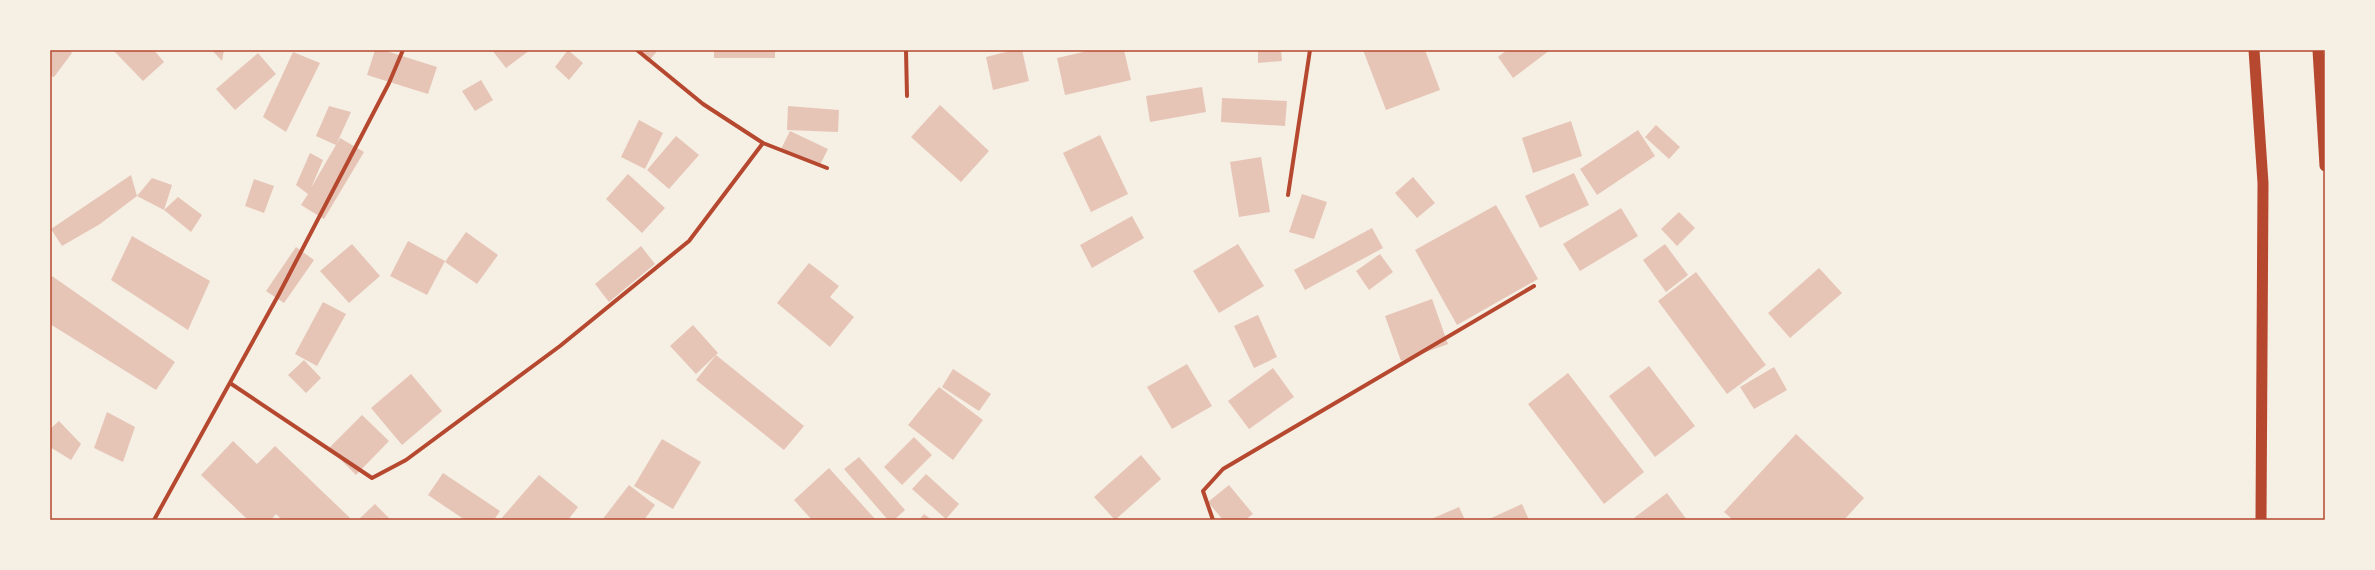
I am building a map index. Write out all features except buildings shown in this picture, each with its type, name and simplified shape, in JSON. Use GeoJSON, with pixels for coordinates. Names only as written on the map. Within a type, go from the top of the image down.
{"type":"FeatureCollection","features":[{"type":"Feature","properties":{"kind":"highway"},"geometry":{"type":"LineString","coordinates":[[2254,50],[2263,184],[2261,520]]}},
{"type":"Feature","properties":{"kind":"highway"},"geometry":{"type":"LineString","coordinates":[[2318,50],[2325,166]]}},
{"type":"Feature","properties":{"kind":"street"},"geometry":{"type":"LineString","coordinates":[[154,520],[305,245],[389,83],[403,50]]}},
{"type":"Feature","properties":{"kind":"street"},"geometry":{"type":"LineString","coordinates":[[637,50],[702,104],[763,143],[827,168]]}},
{"type":"Feature","properties":{"kind":"street"},"geometry":{"type":"LineString","coordinates":[[906,50],[907,96]]}},
{"type":"Feature","properties":{"kind":"street"},"geometry":{"type":"LineString","coordinates":[[1288,195],[1310,50]]}},
{"type":"Feature","properties":{"kind":"street"},"geometry":{"type":"LineString","coordinates":[[230,383],[372,478],[406,460],[560,346],[689,241],[763,143]]}},
{"type":"Feature","properties":{"kind":"street"},"geometry":{"type":"LineString","coordinates":[[1213,520],[1203,491],[1223,468],[1534,286]]}}]}
